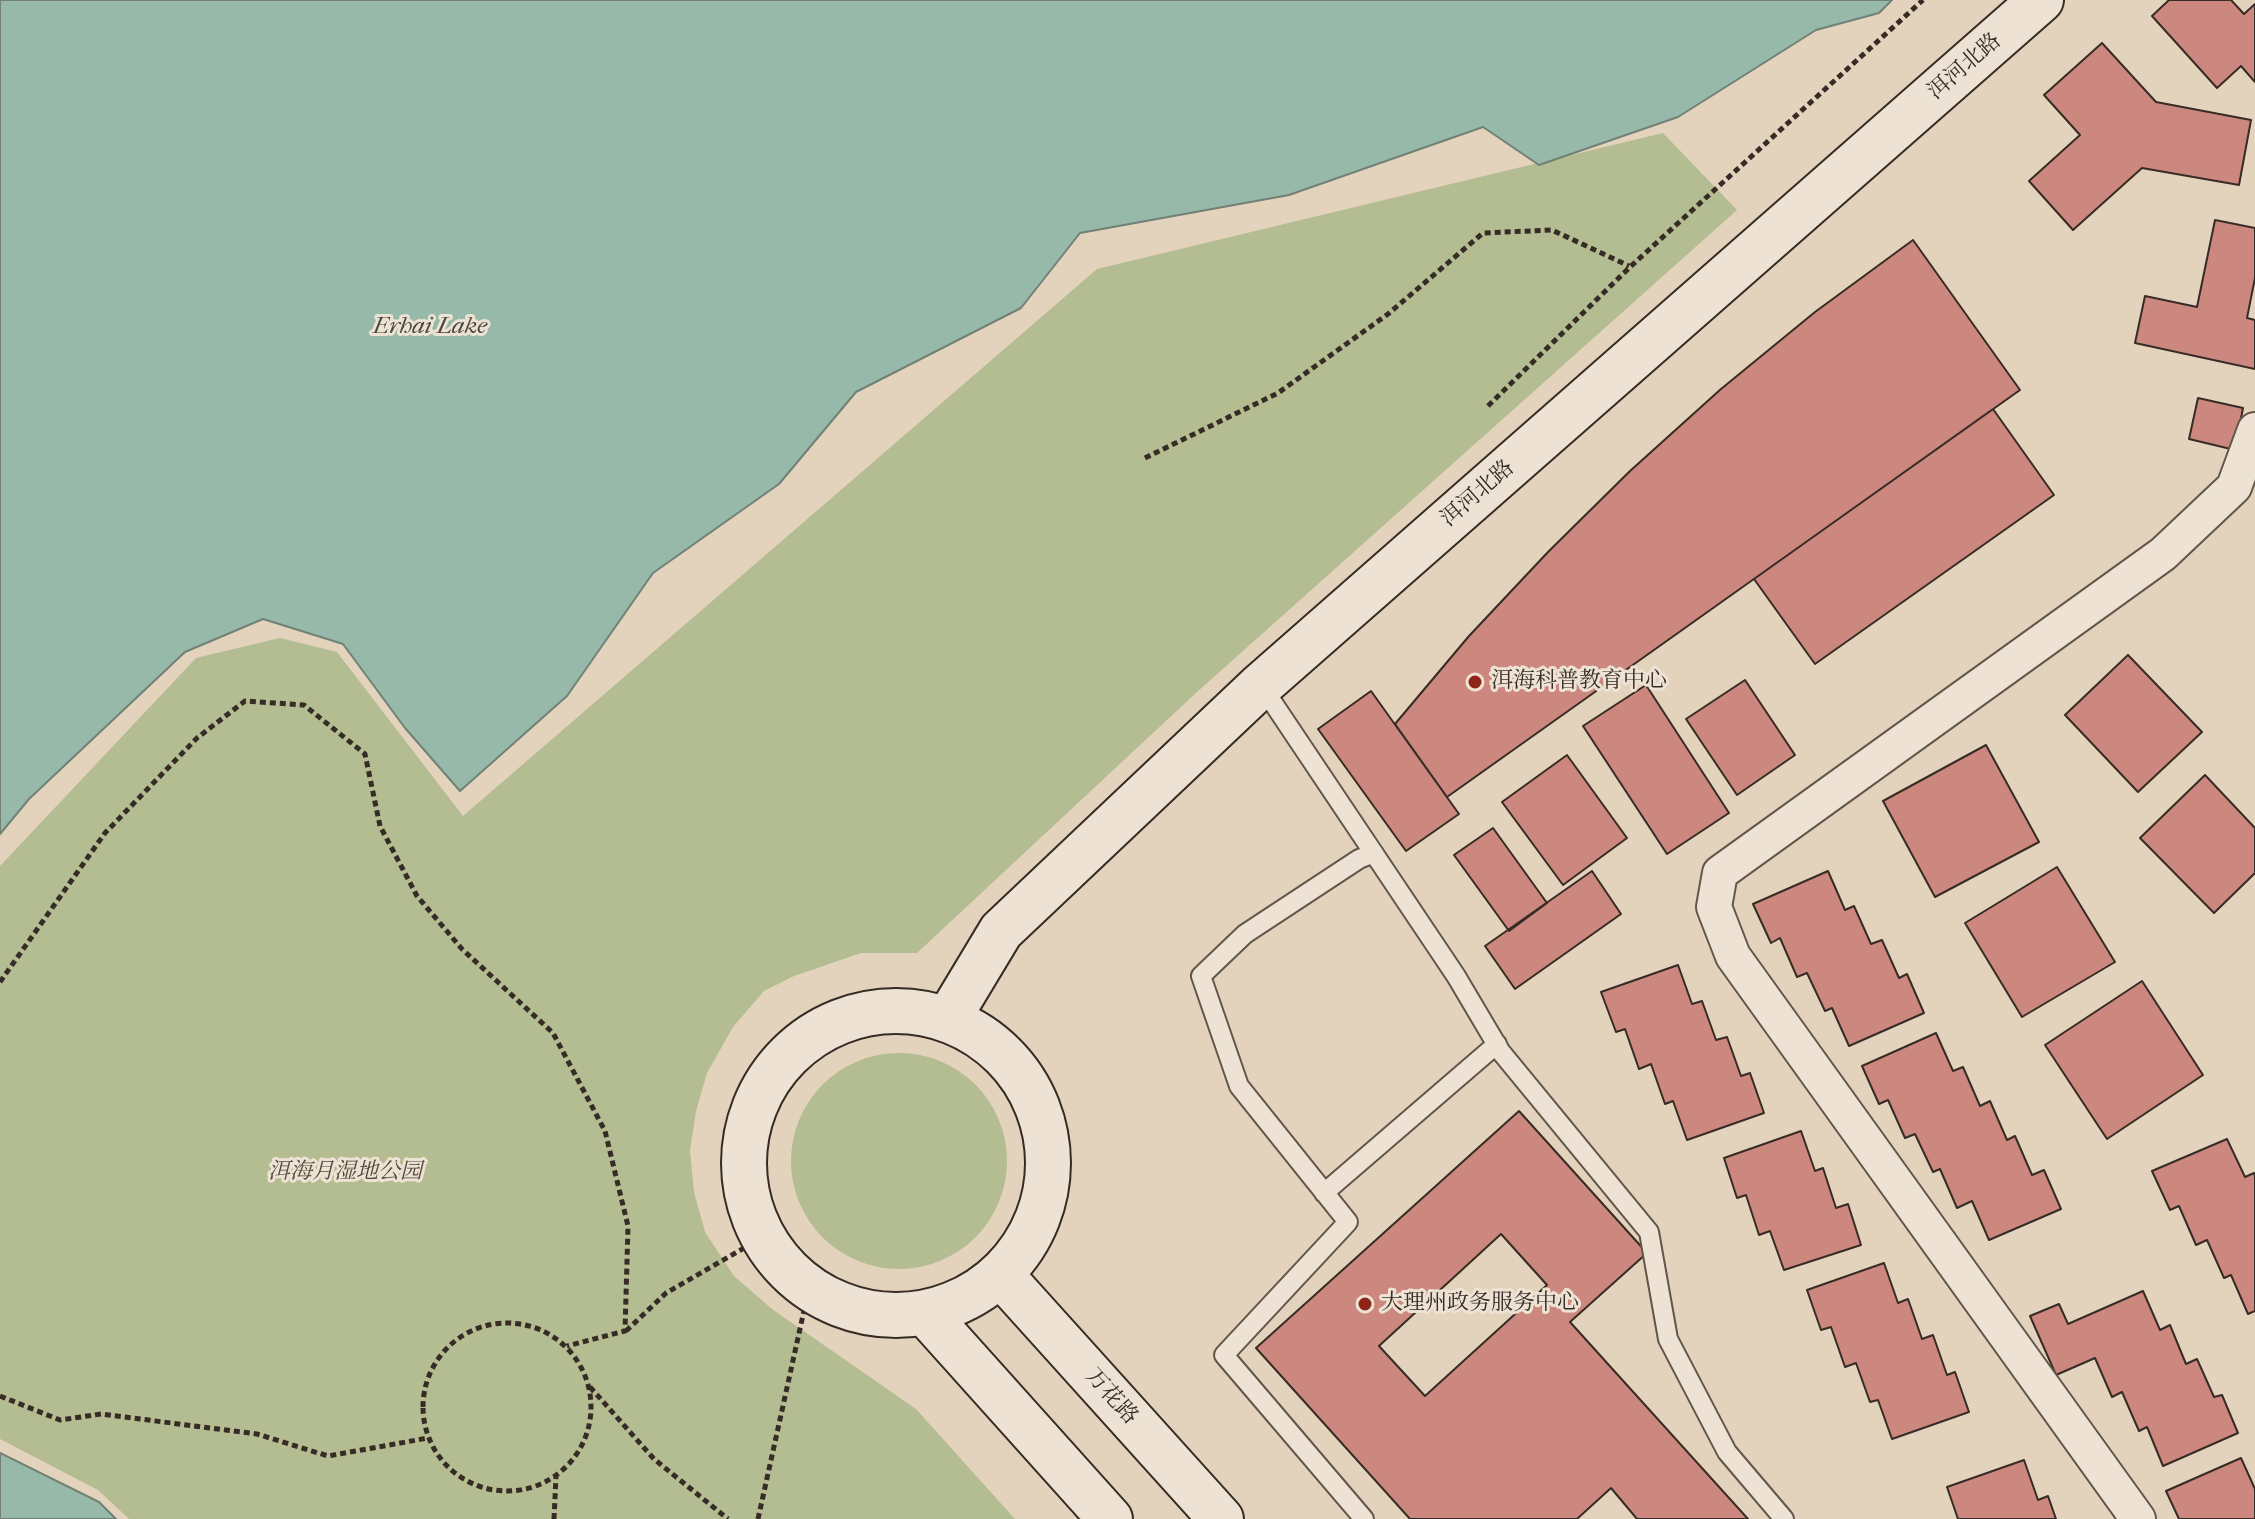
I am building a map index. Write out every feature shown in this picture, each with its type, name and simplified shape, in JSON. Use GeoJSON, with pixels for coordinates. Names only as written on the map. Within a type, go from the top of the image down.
{"type":"FeatureCollection","features":[{"type":"Feature","properties":{"kind":"street","name":"洱河北路"},"geometry":{"type":"LineString","coordinates":[[948,1019],[1001,931],[1261,685],[2041,0]]}},
{"type":"Feature","properties":{"kind":"street"},"geometry":{"type":"LineString","coordinates":[[2138,1519],[1733,956],[1714,907],[1720,873],[2163,554],[2234,487],[2255,430]]}},
{"type":"Feature","properties":{"kind":"street"},"geometry":{"type":"LineString","coordinates":[[908,1010],[948,1019],[993,1045],[1027,1084],[1046,1133],[1048,1184],[1033,1234],[1001,1275],[968,1298],[927,1315],[888,1316],[847,1308],[809,1288],[783,1266],[763,1237],[748,1198],[743,1158],[750,1117],[767,1080],[794,1048],[828,1025],[867,1012],[908,1010]]}},
{"type":"Feature","properties":{"kind":"street","name":"万花路"},"geometry":{"type":"LineString","coordinates":[[1001,1275],[1221,1519]]}},
{"type":"Feature","properties":{"kind":"street"},"geometry":{"type":"LineString","coordinates":[[927,1315],[1110,1519]]}},
{"type":"Feature","properties":{"kind":"lane"},"geometry":{"type":"LineString","coordinates":[[1261,685],[1456,976],[1497,1044],[1649,1232],[1668,1339],[1727,1452],[1784,1519]]}},
{"type":"Feature","properties":{"kind":"lane"},"geometry":{"type":"LineString","coordinates":[[1364,1519],[1224,1355],[1348,1222],[1239,1086],[1201,976],[1245,934],[1359,859],[1374,853]]}},
{"type":"Feature","properties":{"kind":"lane"},"geometry":{"type":"LineString","coordinates":[[1324,1193],[1497,1044]]}},
{"type":"Feature","properties":{"kind":"path"},"geometry":{"type":"LineString","coordinates":[[1488,406],[1630,267],[1923,0]]}},
{"type":"Feature","properties":{"kind":"path"},"geometry":{"type":"LineString","coordinates":[[1145,458],[1278,393],[1388,314],[1483,233],[1552,230],[1630,267]]}},
{"type":"Feature","properties":{"kind":"path"},"geometry":{"type":"LineString","coordinates":[[0,982],[105,833],[197,738],[245,701],[304,705],[365,754],[380,826],[417,896],[462,949],[553,1033],[605,1131],[628,1226],[625,1331]]}},
{"type":"Feature","properties":{"kind":"path"},"geometry":{"type":"LineString","coordinates":[[567,1346],[625,1331],[666,1293],[763,1237]]}},
{"type":"Feature","properties":{"kind":"path"},"geometry":{"type":"LineString","coordinates":[[758,1519],[809,1288]]}},
{"type":"Feature","properties":{"kind":"path"},"geometry":{"type":"LineString","coordinates":[[515,1321],[543,1330],[567,1346],[583,1368],[588,1386],[591,1421],[583,1447],[566,1469],[543,1484],[517,1491],[490,1490],[465,1480],[443,1463],[428,1438],[422,1410],[426,1381],[439,1355],[460,1336],[486,1324],[515,1321]]}},
{"type":"Feature","properties":{"kind":"path"},"geometry":{"type":"LineString","coordinates":[[588,1386],[654,1459],[728,1519]]}},
{"type":"Feature","properties":{"kind":"path"},"geometry":{"type":"LineString","coordinates":[[0,1396],[60,1420],[101,1414],[257,1434],[328,1456],[428,1438]]}},
{"type":"Feature","properties":{"kind":"path"},"geometry":{"type":"LineString","coordinates":[[554,1519],[556,1475]]}},
{"type":"Feature","properties":{"kind":"green space","name":"洱海月湿地公园"},"geometry":{"type":"Polygon","coordinates":[[[1663,133],[1737,210],[1197,692],[917,953],[861,953],[794,976],[764,991],[733,1027],[707,1073],[696,1111],[690,1151],[694,1192],[705,1232],[734,1276],[772,1309],[916,1409],[1015,1519],[129,1519],[98,1490],[0,1439],[0,866],[196,658],[280,638],[337,652],[463,816],[1097,269],[1663,133]]]}},
{"type":"Feature","properties":{"kind":"green space"},"geometry":{"type":"Polygon","coordinates":[[[899,1053],[940,1062],[975,1085],[998,1120],[1007,1161],[998,1202],[975,1237],[940,1260],[899,1269],[858,1260],[823,1237],[800,1202],[791,1161],[800,1120],[823,1085],[858,1062],[899,1053]]]}},
{"type":"Feature","properties":{"kind":"water","name":"Erhai Lake"},"geometry":{"type":"Polygon","coordinates":[[[0,0],[1892,0],[1879,13],[1816,30],[1678,117],[1539,165],[1483,127],[1289,195],[1080,233],[1021,308],[856,392],[779,484],[653,573],[567,696],[460,791],[405,728],[343,644],[263,619],[185,652],[29,799],[0,834],[0,0]]]}},
{"type":"Feature","properties":{"kind":"water"},"geometry":{"type":"Polygon","coordinates":[[[0,1453],[99,1502],[116,1519],[0,1519],[0,1453]]]}},
{"type":"Feature","properties":{"kind":"building"},"geometry":{"type":"Polygon","coordinates":[[[2169,0],[2231,0],[2244,14],[2255,4],[2255,82],[2241,66],[2217,88],[2152,16],[2169,0]]]}},
{"type":"Feature","properties":{"kind":"building"},"geometry":{"type":"Polygon","coordinates":[[[2102,43],[2156,102],[2251,120],[2239,185],[2142,168],[2073,230],[2029,181],[2080,135],[2044,95],[2102,43]]]}},
{"type":"Feature","properties":{"kind":"building"},"geometry":{"type":"Polygon","coordinates":[[[2215,220],[2255,228],[2255,278],[2247,318],[2255,320],[2255,369],[2135,343],[2145,296],[2197,307],[2215,220]]]}},
{"type":"Feature","properties":{"kind":"building"},"geometry":{"type":"Polygon","coordinates":[[[1913,240],[2020,390],[1447,797],[1395,724],[1469,636],[1630,471],[1721,389],[1815,312],[1913,240]]]}},
{"type":"Feature","properties":{"kind":"building"},"geometry":{"type":"Polygon","coordinates":[[[2198,398],[2243,408],[2235,450],[2189,439],[2198,398]]]}},
{"type":"Feature","properties":{"kind":"building"},"geometry":{"type":"Polygon","coordinates":[[[1993,409],[2054,495],[1815,664],[1754,579],[1993,409]]]}},
{"type":"Feature","properties":{"kind":"building"},"geometry":{"type":"Polygon","coordinates":[[[2128,655],[2202,732],[2138,792],[2065,715],[2128,655]]]}},
{"type":"Feature","properties":{"kind":"building"},"geometry":{"type":"Polygon","coordinates":[[[1745,680],[1795,755],[1737,795],[1686,719],[1745,680]]]}},
{"type":"Feature","properties":{"kind":"building"},"geometry":{"type":"Polygon","coordinates":[[[1646,685],[1729,813],[1667,854],[1583,726],[1646,685]]]}},
{"type":"Feature","properties":{"kind":"building"},"geometry":{"type":"Polygon","coordinates":[[[1371,691],[1459,814],[1406,851],[1318,729],[1371,691]]]}},
{"type":"Feature","properties":{"kind":"building"},"geometry":{"type":"Polygon","coordinates":[[[1986,745],[2039,842],[1935,897],[1883,801],[1986,745]]]}},
{"type":"Feature","properties":{"kind":"building"},"geometry":{"type":"Polygon","coordinates":[[[1567,755],[1627,838],[1563,885],[1502,802],[1567,755]]]}},
{"type":"Feature","properties":{"kind":"building"},"geometry":{"type":"Polygon","coordinates":[[[2205,775],[2255,828],[2255,873],[2214,913],[2140,838],[2205,775]]]}},
{"type":"Feature","properties":{"kind":"building"},"geometry":{"type":"Polygon","coordinates":[[[1493,828],[1547,903],[1509,931],[1454,855],[1493,828]]]}},
{"type":"Feature","properties":{"kind":"building"},"geometry":{"type":"Polygon","coordinates":[[[2057,867],[2115,962],[2022,1017],[1965,923],[2057,867]]]}},
{"type":"Feature","properties":{"kind":"building"},"geometry":{"type":"Polygon","coordinates":[[[1592,871],[1621,914],[1515,989],[1485,946],[1592,871]]]}},
{"type":"Feature","properties":{"kind":"building"},"geometry":{"type":"Polygon","coordinates":[[[1828,871],[1845,910],[1854,906],[1871,944],[1882,940],[1899,978],[1907,974],[1924,1013],[1849,1046],[1832,1008],[1825,1011],[1807,973],[1797,977],[1780,938],[1771,943],[1753,904],[1828,871]]]}},
{"type":"Feature","properties":{"kind":"building"},"geometry":{"type":"Polygon","coordinates":[[[1678,965],[1692,1004],[1702,1001],[1716,1040],[1727,1037],[1741,1076],[1750,1073],[1764,1113],[1687,1140],[1673,1101],[1665,1104],[1651,1064],[1639,1069],[1625,1029],[1616,1032],[1601,992],[1678,965]]]}},
{"type":"Feature","properties":{"kind":"building"},"geometry":{"type":"Polygon","coordinates":[[[2142,981],[2203,1075],[2107,1139],[2045,1045],[2142,981]]]}},
{"type":"Feature","properties":{"kind":"building"},"geometry":{"type":"Polygon","coordinates":[[[1936,1033],[1953,1071],[1963,1067],[1980,1106],[1990,1101],[2007,1140],[2015,1136],[2032,1175],[2044,1170],[2061,1209],[1989,1240],[1972,1201],[1957,1208],[1940,1169],[1933,1172],[1915,1134],[1905,1138],[1888,1100],[1879,1104],[1862,1066],[1936,1033]]]}},
{"type":"Feature","properties":{"kind":"building","name":"大理州政务服务中心"},"geometry":{"type":"Polygon","coordinates":[[[1519,1111],[1647,1253],[1570,1322],[1748,1519],[1637,1519],[1611,1488],[1577,1519],[1410,1519],[1256,1348],[1519,1111]],[[1501,1234],[1379,1346],[1425,1396],[1547,1285],[1501,1234]]]}},
{"type":"Feature","properties":{"kind":"building"},"geometry":{"type":"Polygon","coordinates":[[[1801,1131],[1815,1171],[1823,1168],[1836,1208],[1848,1204],[1861,1245],[1784,1270],[1770,1231],[1759,1235],[1746,1195],[1737,1198],[1724,1158],[1801,1131]]]}},
{"type":"Feature","properties":{"kind":"building"},"geometry":{"type":"Polygon","coordinates":[[[2227,1139],[2245,1177],[2254,1173],[2255,1176],[2255,1311],[2248,1314],[2231,1275],[2224,1278],[2207,1240],[2196,1245],[2179,1206],[2170,1210],[2152,1171],[2227,1139]]]}},
{"type":"Feature","properties":{"kind":"building"},"geometry":{"type":"Polygon","coordinates":[[[1884,1263],[1898,1303],[1908,1299],[1922,1339],[1933,1335],[1947,1375],[1955,1372],[1969,1412],[1892,1439],[1878,1400],[1870,1402],[1856,1363],[1845,1367],[1831,1327],[1821,1330],[1807,1290],[1884,1263]]]}},
{"type":"Feature","properties":{"kind":"building"},"geometry":{"type":"Polygon","coordinates":[[[2143,1291],[2160,1330],[2170,1325],[2186,1364],[2197,1359],[2214,1397],[2222,1395],[2238,1433],[2163,1466],[2147,1427],[2139,1431],[2122,1392],[2112,1397],[2095,1358],[2056,1375],[2030,1316],[2059,1304],[2068,1324],[2143,1291]]]}},
{"type":"Feature","properties":{"kind":"building"},"geometry":{"type":"Polygon","coordinates":[[[2241,1458],[2255,1489],[2255,1519],[2179,1519],[2166,1491],[2241,1458]]]}},
{"type":"Feature","properties":{"kind":"building"},"geometry":{"type":"Polygon","coordinates":[[[2024,1460],[2038,1500],[2048,1496],[2056,1519],[1958,1519],[1947,1487],[2024,1460]]]}},
{"type":"Feature","properties":{"kind":"place","name":"洱海科普教育中心"},"geometry":{"type":"Point","coordinates":[1475,682]}},
{"type":"Feature","properties":{"kind":"place","name":"大理州政务服务中心"},"geometry":{"type":"Point","coordinates":[1365,1304]}}]}
